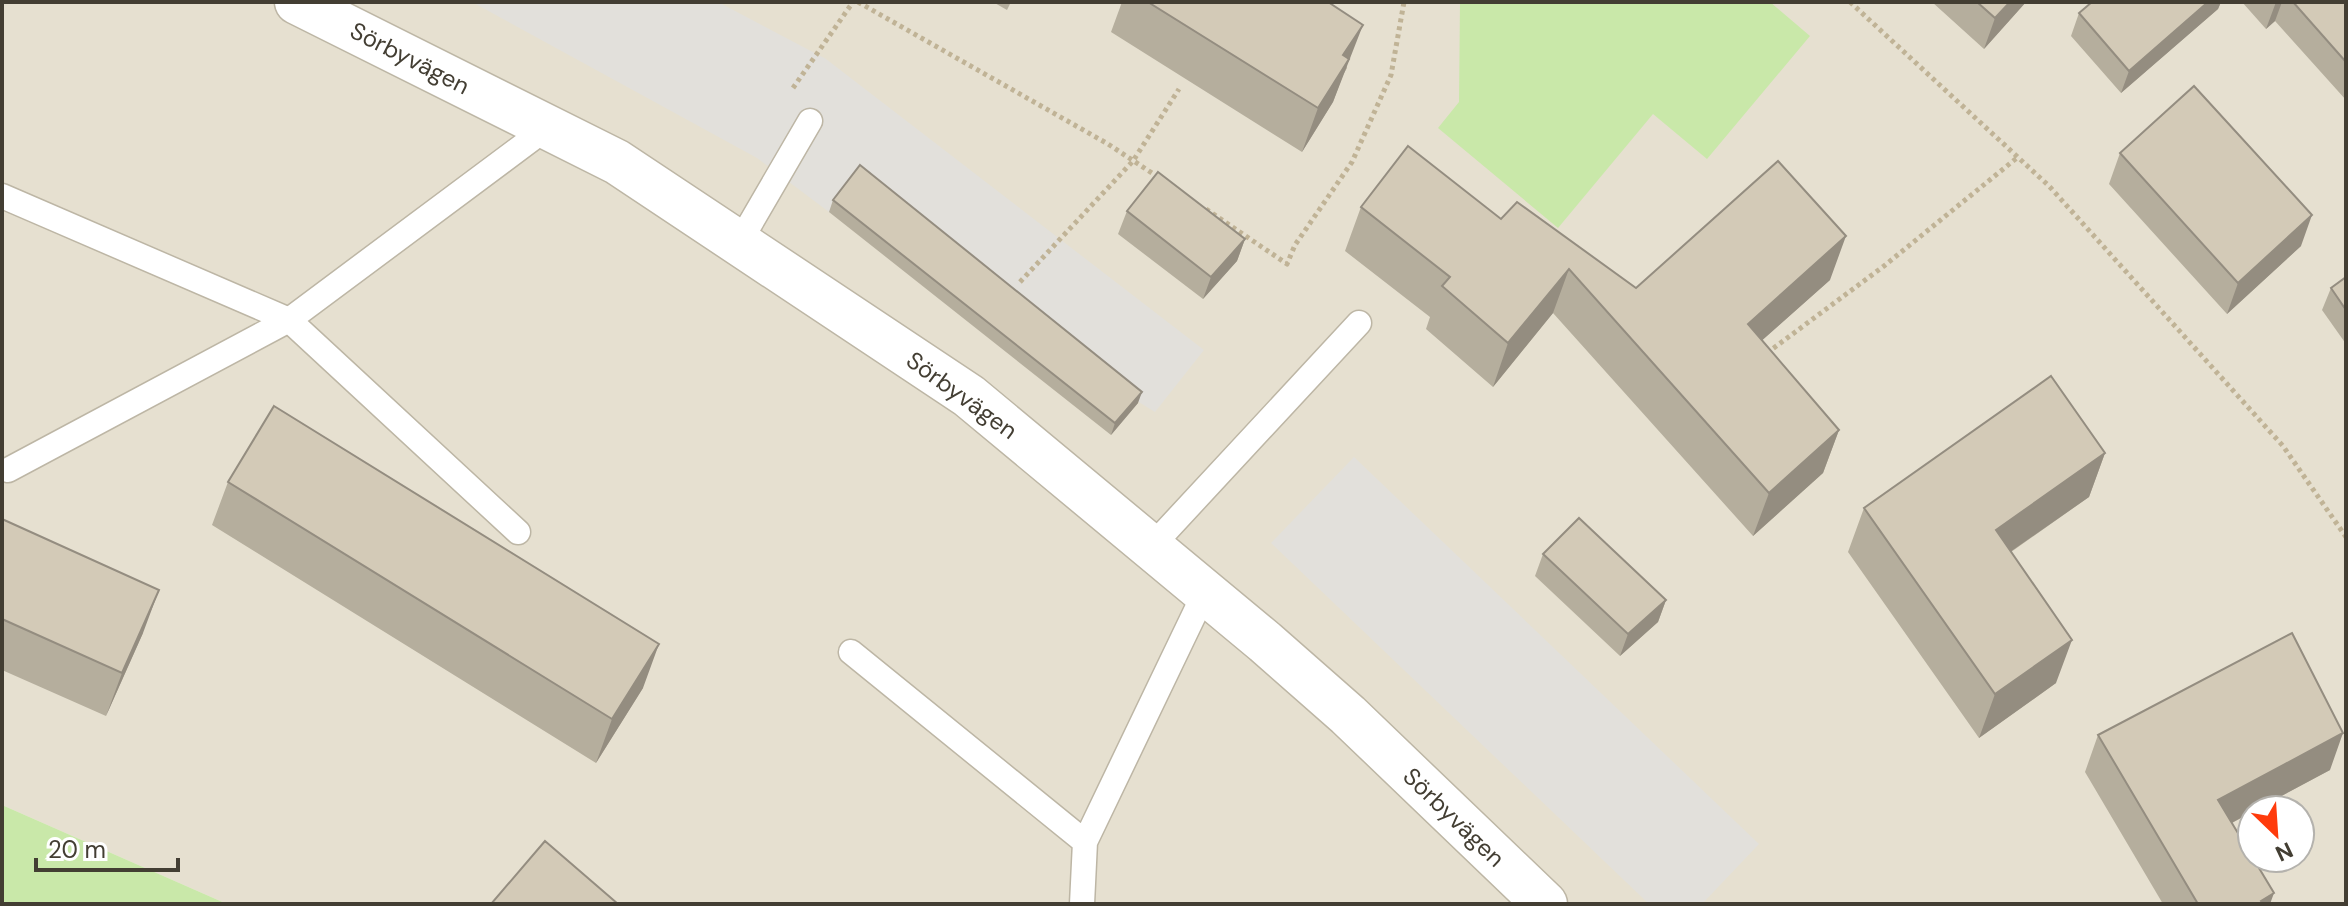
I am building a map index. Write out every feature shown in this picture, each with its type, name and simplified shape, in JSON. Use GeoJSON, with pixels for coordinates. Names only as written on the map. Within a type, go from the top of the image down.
{"type":"FeatureCollection","features":[{"type":"Feature","properties":{"kind":"street","name":"Sörbyvägen"},"geometry":{"type":"LineString","coordinates":[[297,2],[617,162],[969,396],[1152,546],[1348,715],[1545,904]]}},
{"type":"Feature","properties":{"kind":"lane"},"geometry":{"type":"LineString","coordinates":[[739,243],[810,121]]}},
{"type":"Feature","properties":{"kind":"lane"},"geometry":{"type":"LineString","coordinates":[[8,470],[289,320],[548,127]]}},
{"type":"Feature","properties":{"kind":"lane"},"geometry":{"type":"LineString","coordinates":[[2,196],[289,320],[518,532]]}},
{"type":"Feature","properties":{"kind":"lane"},"geometry":{"type":"LineString","coordinates":[[1152,546],[1359,323]]}},
{"type":"Feature","properties":{"kind":"lane"},"geometry":{"type":"LineString","coordinates":[[1082,904],[1085,842],[1205,592]]}},
{"type":"Feature","properties":{"kind":"lane"},"geometry":{"type":"LineString","coordinates":[[851,652],[1085,842]]}},
{"type":"Feature","properties":{"kind":"path"},"geometry":{"type":"LineString","coordinates":[[790,92],[856,2],[1133,161],[1171,186]]}},
{"type":"Feature","properties":{"kind":"path"},"geometry":{"type":"LineString","coordinates":[[1197,204],[1287,264],[1295,245],[1352,162],[1391,75],[1404,2]]}},
{"type":"Feature","properties":{"kind":"path"},"geometry":{"type":"LineString","coordinates":[[1850,2],[2049,186],[2283,446],[2346,537]]}},
{"type":"Feature","properties":{"kind":"path"},"geometry":{"type":"LineString","coordinates":[[1020,282],[1133,161],[1179,89]]}},
{"type":"Feature","properties":{"kind":"path"},"geometry":{"type":"LineString","coordinates":[[1766,354],[1884,266],[2018,157]]}},
{"type":"Feature","properties":{"kind":"shaded area"},"geometry":{"type":"Polygon","coordinates":[[[2,2],[2346,2],[2346,904],[227,904],[2,805],[2,2]]]}},
{"type":"Feature","properties":{"kind":"shaded area"},"geometry":{"type":"Polygon","coordinates":[[[472,2],[718,2],[826,59],[1204,350],[1155,412],[829,212],[757,158],[472,2]]]}},
{"type":"Feature","properties":{"kind":"shaded area"},"geometry":{"type":"Polygon","coordinates":[[[1354,457],[1759,844],[1702,904],[1649,904],[1271,543],[1354,457]]]}},
{"type":"Feature","properties":{"kind":"green space"},"geometry":{"type":"Polygon","coordinates":[[[1460,2],[1770,2],[1810,36],[1707,159],[1653,114],[1558,228],[1438,128],[1459,102],[1460,2]]]}},
{"type":"Feature","properties":{"kind":"green space"},"geometry":{"type":"Polygon","coordinates":[[[2,805],[227,904],[2,904],[2,805]]]}},
{"type":"Feature","properties":{"kind":"building"},"geometry":{"type":"Polygon","coordinates":[[[1148,2],[1328,2],[1363,25],[1343,55],[1349,59],[1318,108],[1148,2]]]}},
{"type":"Feature","properties":{"kind":"building"},"geometry":{"type":"Polygon","coordinates":[[[1977,2],[2010,2],[1995,18],[1977,2]]]}},
{"type":"Feature","properties":{"kind":"building"},"geometry":{"type":"Polygon","coordinates":[[[2092,2],[2208,2],[2129,71],[2079,13],[2092,2]]]}},
{"type":"Feature","properties":{"kind":"building"},"geometry":{"type":"Polygon","coordinates":[[[2293,2],[2346,2],[2346,62],[2293,2]]]}},
{"type":"Feature","properties":{"kind":"building"},"geometry":{"type":"Polygon","coordinates":[[[2194,86],[2312,215],[2238,283],[2120,153],[2194,86]]]}},
{"type":"Feature","properties":{"kind":"building"},"geometry":{"type":"Polygon","coordinates":[[[1408,146],[1501,219],[1517,202],[1636,288],[1778,161],[1846,236],[1748,324],[1839,430],[1769,493],[1569,269],[1508,343],[1442,286],[1450,277],[1361,207],[1408,146]]]}},
{"type":"Feature","properties":{"kind":"building"},"geometry":{"type":"Polygon","coordinates":[[[860,165],[1142,392],[1115,423],[833,200],[860,165]]]}},
{"type":"Feature","properties":{"kind":"building"},"geometry":{"type":"Polygon","coordinates":[[[1158,172],[1245,239],[1211,277],[1127,211],[1158,172]]]}},
{"type":"Feature","properties":{"kind":"building"},"geometry":{"type":"Polygon","coordinates":[[[2346,277],[2346,310],[2331,288],[2346,277]]]}},
{"type":"Feature","properties":{"kind":"building"},"geometry":{"type":"Polygon","coordinates":[[[2051,376],[2105,453],[1996,530],[2072,640],[1995,694],[1864,508],[2051,376]]]}},
{"type":"Feature","properties":{"kind":"building"},"geometry":{"type":"Polygon","coordinates":[[[274,406],[659,644],[612,719],[228,482],[274,406]]]}},
{"type":"Feature","properties":{"kind":"building"},"geometry":{"type":"Polygon","coordinates":[[[1579,518],[1666,600],[1628,634],[1543,554],[1579,518]]]}},
{"type":"Feature","properties":{"kind":"building"},"geometry":{"type":"Polygon","coordinates":[[[2,519],[159,590],[122,673],[2,619],[2,519]]]}},
{"type":"Feature","properties":{"kind":"building"},"geometry":{"type":"Polygon","coordinates":[[[2292,633],[2343,733],[2218,800],[2236,830],[2236,874],[2263,874],[2274,893],[2261,901],[2263,904],[2198,904],[2098,735],[2292,633]]]}},
{"type":"Feature","properties":{"kind":"building"},"geometry":{"type":"Polygon","coordinates":[[[545,841],[618,904],[491,904],[545,841]]]}}]}
